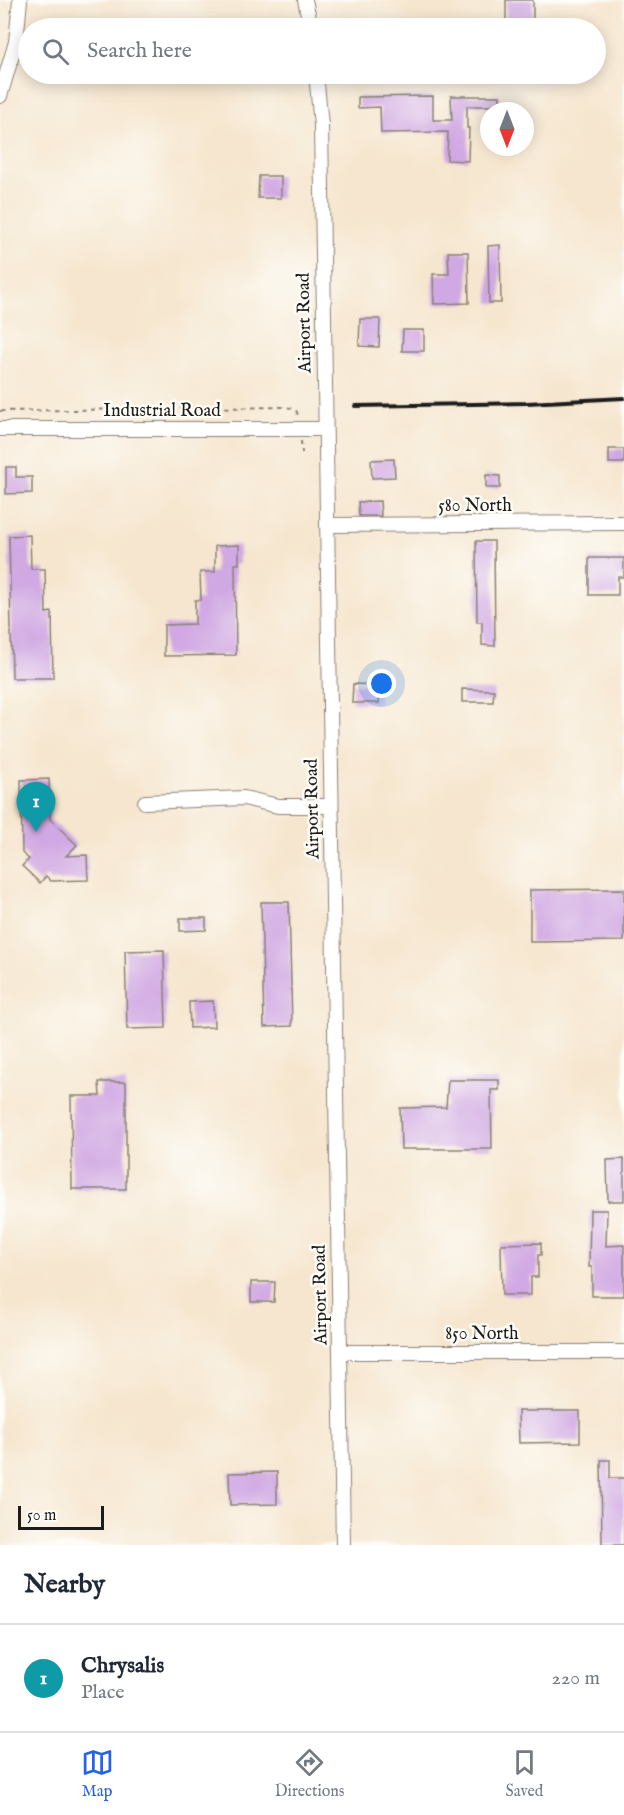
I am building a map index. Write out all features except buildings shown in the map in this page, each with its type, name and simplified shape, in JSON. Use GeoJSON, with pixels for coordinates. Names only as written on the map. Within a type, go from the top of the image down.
{"type":"FeatureCollection","features":[{"type":"Feature","properties":{"kind":"street"},"geometry":{"type":"LineString","coordinates":[[18,18],[20,0]]}},
{"type":"Feature","properties":{"kind":"street"},"geometry":{"type":"LineString","coordinates":[[305,0],[309,18]]}},
{"type":"Feature","properties":{"kind":"street"},"geometry":{"type":"LineString","coordinates":[[0,96],[16,42],[18,21]]}},
{"type":"Feature","properties":{"kind":"street","name":"Airport Road"},"geometry":{"type":"LineString","coordinates":[[317,84],[321,125],[343,1545]]}},
{"type":"Feature","properties":{"kind":"street","name":"Industrial Road"},"geometry":{"type":"LineString","coordinates":[[0,429],[325,429]]}},
{"type":"Feature","properties":{"kind":"street","name":"580 North"},"geometry":{"type":"LineString","coordinates":[[327,525],[624,523]]}},
{"type":"Feature","properties":{"kind":"street"},"geometry":{"type":"LineString","coordinates":[[145,802],[243,798],[278,806],[331,806]]}},
{"type":"Feature","properties":{"kind":"street","name":"850 North"},"geometry":{"type":"LineString","coordinates":[[340,1352],[624,1352]]}},
{"type":"Feature","properties":{"kind":"path"},"geometry":{"type":"LineString","coordinates":[[0,411],[286,407],[298,413],[302,453]]}},
{"type":"Feature","properties":{"kind":"railway"},"geometry":{"type":"LineString","coordinates":[[355,406],[527,403],[624,398]]}},
{"type":"Feature","properties":{"kind":"place","name":"Chrysalis"},"geometry":{"type":"Point","coordinates":[36,832]}}]}
